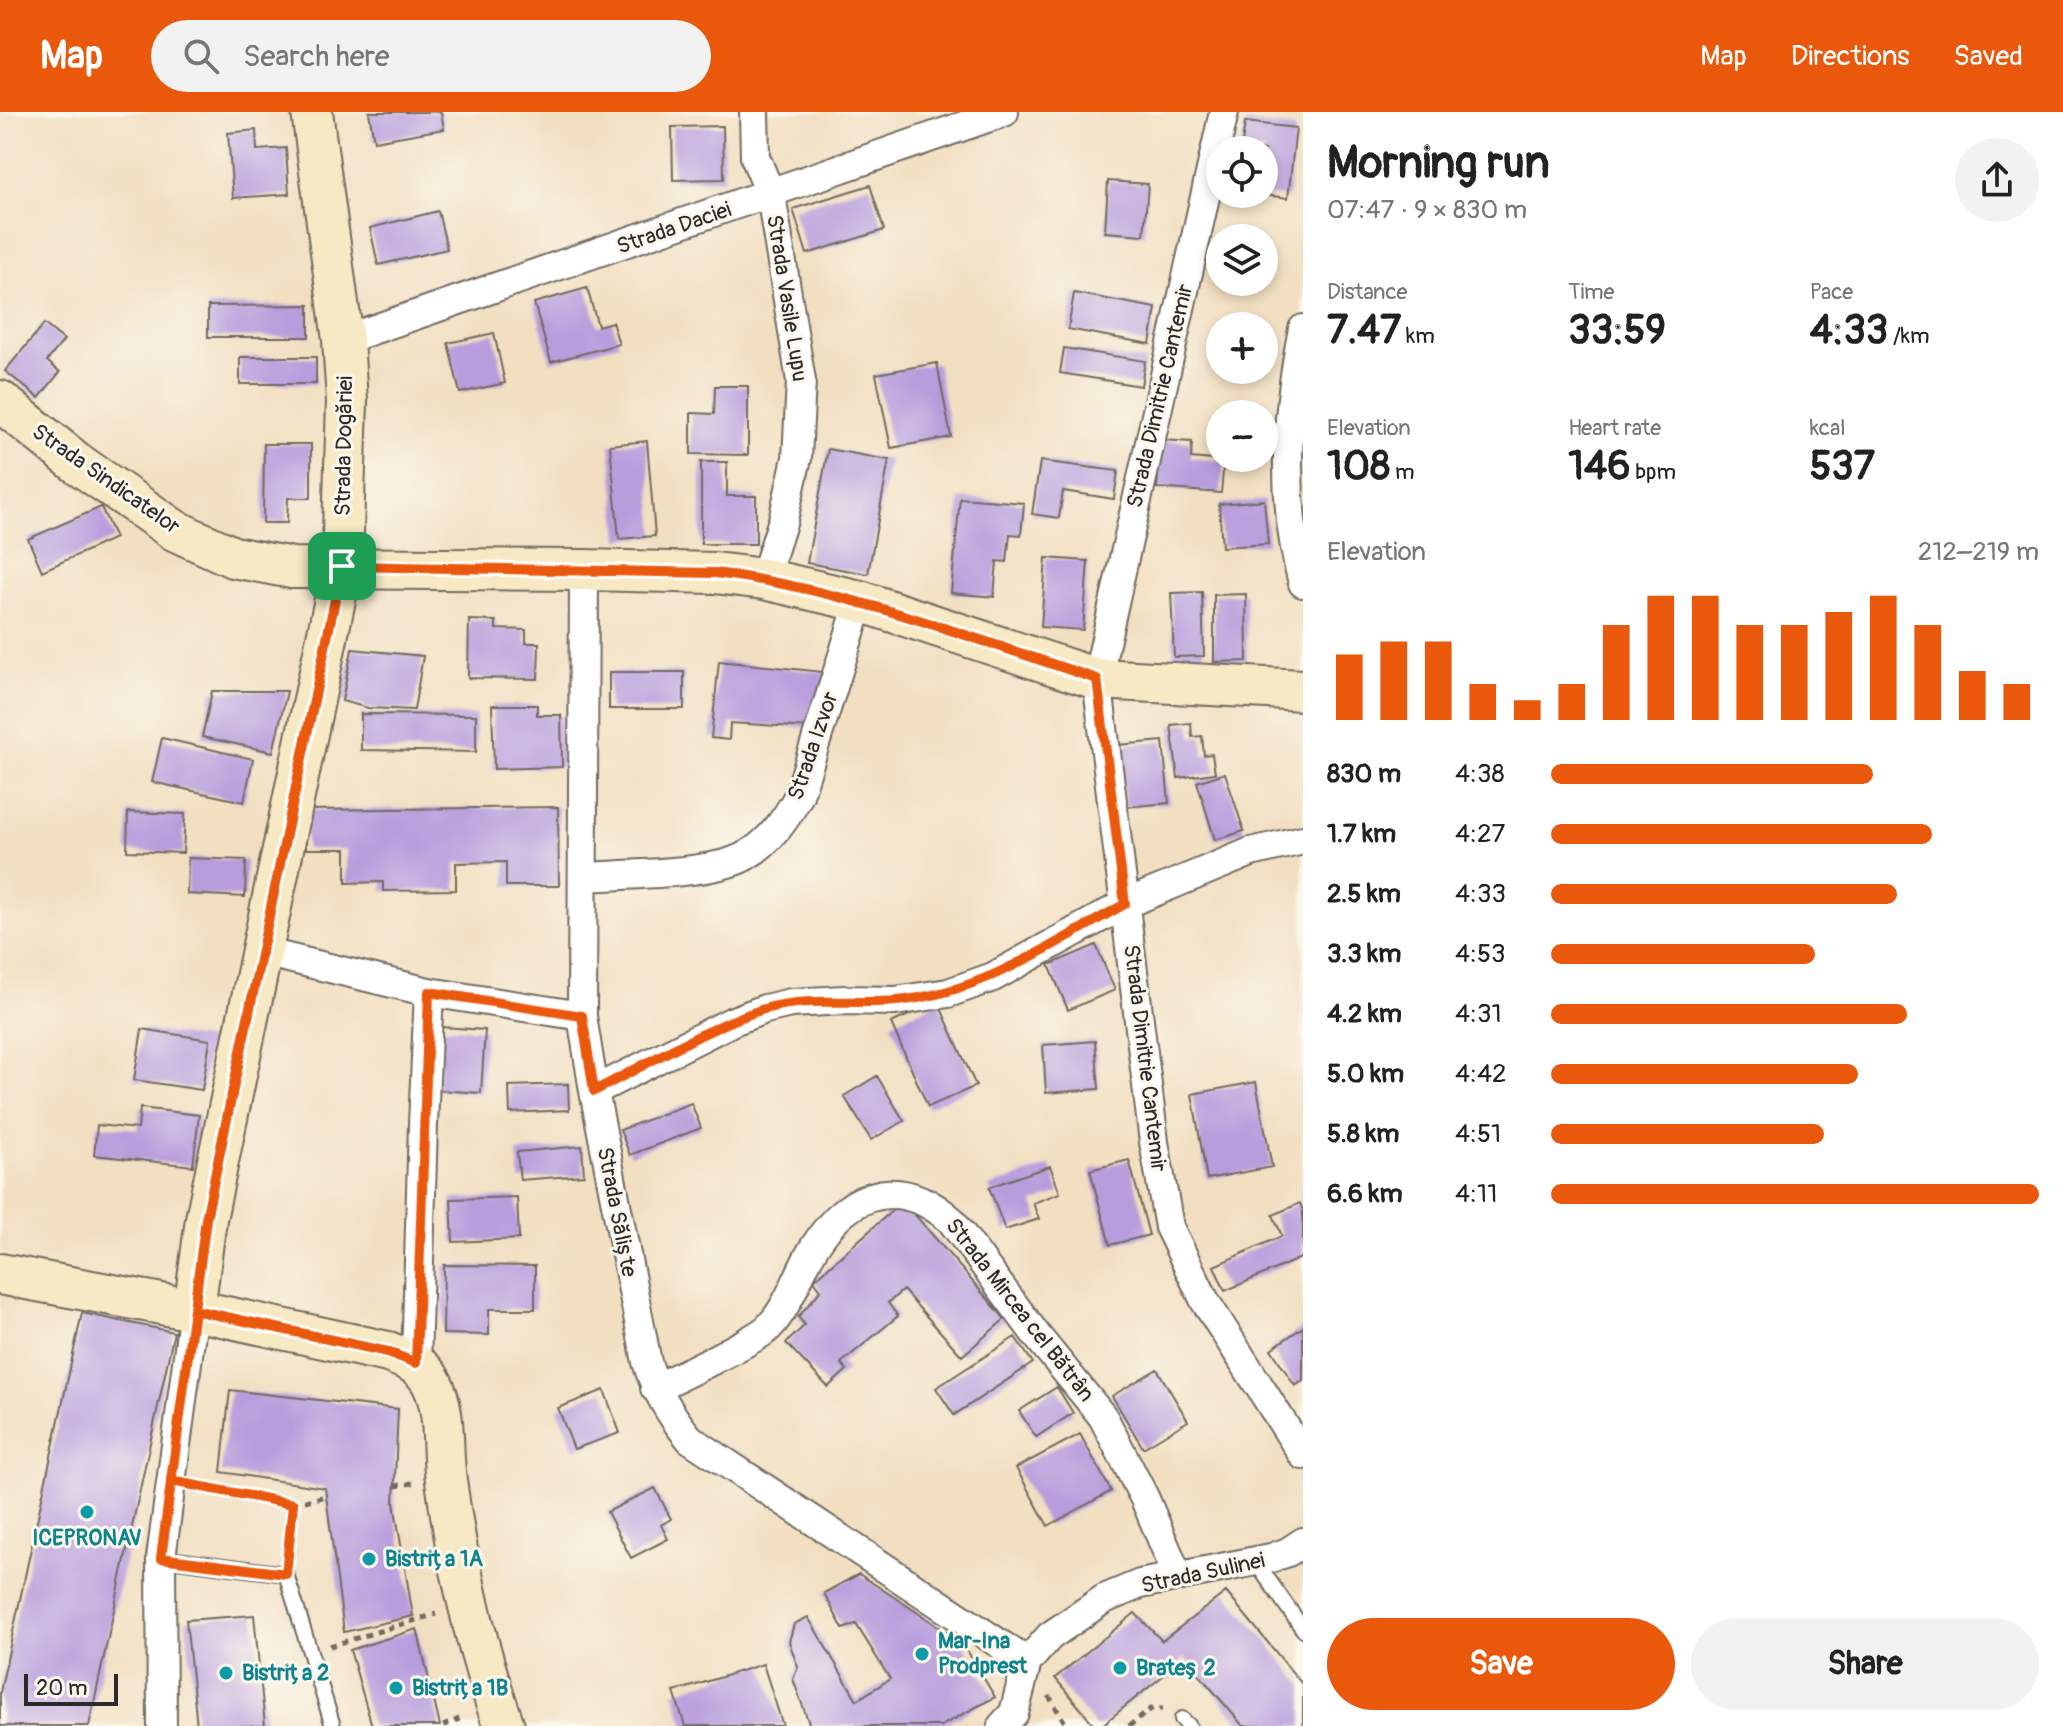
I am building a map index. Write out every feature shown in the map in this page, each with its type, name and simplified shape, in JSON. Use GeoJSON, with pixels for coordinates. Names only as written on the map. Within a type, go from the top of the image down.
{"type":"FeatureCollection","features":[{"type":"Feature","properties":{"kind":"street","name":"Strada Vasile Lupu"},"geometry":{"type":"LineString","coordinates":[[754,112],[755,157],[771,195],[801,381],[797,458],[783,520],[764,579]]}},
{"type":"Feature","properties":{"kind":"street","name":"Strada Daciei"},"geometry":{"type":"LineString","coordinates":[[343,340],[771,195],[1004,112]]}},
{"type":"Feature","properties":{"kind":"street","name":"Strada Dimitrie Cantemir"},"geometry":{"type":"LineString","coordinates":[[1224,112],[1097,679],[1154,1142],[1169,1227],[1205,1301],[1303,1455]]}},
{"type":"Feature","properties":{"kind":"street","name":"Strada Dogăriei"},"geometry":{"type":"LineString","coordinates":[[162,1726],[161,1558],[206,1219],[342,566],[347,401],[343,340],[316,113]]}},
{"type":"Feature","properties":{"kind":"street"},"geometry":{"type":"LineString","coordinates":[[1303,329],[1287,439],[1291,532],[1303,583]]}},
{"type":"Feature","properties":{"kind":"street","name":"Strada Sindicatelor"},"geometry":{"type":"LineString","coordinates":[[0,401],[77,463],[174,530],[233,557],[292,568],[342,566],[715,573],[764,579],[860,601],[1097,679],[1303,690]]}},
{"type":"Feature","properties":{"kind":"street","name":"Strada Săliște"},"geometry":{"type":"LineString","coordinates":[[584,570],[582,1016],[647,1362],[655,1388],[670,1416],[690,1439],[1027,1662]]}},
{"type":"Feature","properties":{"kind":"street","name":"Strada Izvor"},"geometry":{"type":"LineString","coordinates":[[584,877],[714,868],[746,857],[784,822],[799,795],[860,601]]}},
{"type":"Feature","properties":{"kind":"street"},"geometry":{"type":"LineString","coordinates":[[594,1091],[733,1021],[765,1009],[791,1003],[895,1001],[948,993],[993,977],[1125,904],[1251,852],[1303,840]]}},
{"type":"Feature","properties":{"kind":"street"},"geometry":{"type":"LineString","coordinates":[[263,952],[429,992],[582,1016]]}},
{"type":"Feature","properties":{"kind":"street"},"geometry":{"type":"LineString","coordinates":[[416,1363],[429,992]]}},
{"type":"Feature","properties":{"kind":"street","name":"Strada Mircea cel Bătrân"},"geometry":{"type":"LineString","coordinates":[[655,1388],[713,1361],[767,1329],[781,1312],[825,1231],[859,1200],[878,1193],[900,1192],[937,1208],[951,1220],[1037,1336],[1103,1417],[1145,1499],[1177,1575]]}},
{"type":"Feature","properties":{"kind":"street"},"geometry":{"type":"LineString","coordinates":[[0,1274],[194,1310],[388,1352],[416,1363],[432,1383],[442,1418],[445,1478],[469,1605],[478,1646],[504,1726]]}},
{"type":"Feature","properties":{"kind":"street","name":"Strada Sulinei"},"geometry":{"type":"LineString","coordinates":[[1027,1662],[1050,1636],[1104,1599],[1140,1584],[1288,1552],[1303,1542]]}},
{"type":"Feature","properties":{"kind":"street"},"geometry":{"type":"LineString","coordinates":[[1002,1726],[1014,1713],[1027,1662]]}},
{"type":"Feature","properties":{"kind":"lane"},"geometry":{"type":"LineString","coordinates":[[161,1558],[286,1574],[333,1726]]}},
{"type":"Feature","properties":{"kind":"lane"},"geometry":{"type":"LineString","coordinates":[[1255,1561],[1303,1629]]}},
{"type":"Feature","properties":{"kind":"path"},"geometry":{"type":"LineString","coordinates":[[171,1481],[293,1504],[326,1496]]}},
{"type":"Feature","properties":{"kind":"path"},"geometry":{"type":"LineString","coordinates":[[286,1574],[293,1504]]}},
{"type":"Feature","properties":{"kind":"path"},"geometry":{"type":"LineString","coordinates":[[310,1652],[469,1605]]}},
{"type":"Feature","properties":{"kind":"path"},"geometry":{"type":"LineString","coordinates":[[1129,1726],[1151,1709],[1167,1709],[1186,1722]]}},
{"type":"Feature","properties":{"kind":"building"},"geometry":{"type":"Polygon","coordinates":[[[369,112],[441,112],[444,129],[374,141],[369,112]]]}},
{"type":"Feature","properties":{"kind":"building"},"geometry":{"type":"Polygon","coordinates":[[[1245,122],[1296,128],[1288,198],[1278,197],[1278,136],[1243,136],[1245,122]]]}},
{"type":"Feature","properties":{"kind":"building"},"geometry":{"type":"Polygon","coordinates":[[[723,126],[724,179],[673,180],[672,127],[723,126]]]}},
{"type":"Feature","properties":{"kind":"building"},"geometry":{"type":"Polygon","coordinates":[[[256,130],[257,150],[286,148],[289,194],[233,198],[228,133],[256,130]]]}},
{"type":"Feature","properties":{"kind":"building"},"geometry":{"type":"Polygon","coordinates":[[[1108,181],[1148,184],[1144,235],[1105,232],[1108,181]]]}},
{"type":"Feature","properties":{"kind":"building"},"geometry":{"type":"Polygon","coordinates":[[[870,185],[884,230],[807,254],[793,209],[870,185]]]}},
{"type":"Feature","properties":{"kind":"building"},"geometry":{"type":"Polygon","coordinates":[[[438,211],[447,249],[378,265],[370,228],[438,211]]]}},
{"type":"Feature","properties":{"kind":"building"},"geometry":{"type":"Polygon","coordinates":[[[587,288],[598,326],[612,322],[619,344],[551,362],[534,303],[587,288]]]}},
{"type":"Feature","properties":{"kind":"building"},"geometry":{"type":"Polygon","coordinates":[[[1074,293],[1156,308],[1150,344],[1068,329],[1074,293]]]}},
{"type":"Feature","properties":{"kind":"building"},"geometry":{"type":"Polygon","coordinates":[[[309,305],[309,337],[208,337],[208,306],[309,305]]]}},
{"type":"Feature","properties":{"kind":"building"},"geometry":{"type":"Polygon","coordinates":[[[44,324],[64,340],[47,361],[60,372],[39,398],[5,371],[44,324]]]}},
{"type":"Feature","properties":{"kind":"building"},"geometry":{"type":"Polygon","coordinates":[[[494,333],[505,383],[460,393],[448,343],[494,333]]]}},
{"type":"Feature","properties":{"kind":"building"},"geometry":{"type":"Polygon","coordinates":[[[1064,348],[1145,361],[1141,386],[1060,373],[1064,348]]]}},
{"type":"Feature","properties":{"kind":"building"},"geometry":{"type":"Polygon","coordinates":[[[240,357],[316,357],[316,384],[240,384],[240,357]]]}},
{"type":"Feature","properties":{"kind":"building"},"geometry":{"type":"Polygon","coordinates":[[[937,363],[951,437],[891,448],[876,374],[937,363]]]}},
{"type":"Feature","properties":{"kind":"building"},"geometry":{"type":"Polygon","coordinates":[[[715,386],[748,386],[748,455],[691,454],[691,413],[714,414],[715,386]]]}},
{"type":"Feature","properties":{"kind":"building"},"geometry":{"type":"Polygon","coordinates":[[[1161,440],[1192,442],[1191,458],[1206,459],[1206,472],[1223,472],[1221,493],[1157,488],[1161,440]]]}},
{"type":"Feature","properties":{"kind":"building"},"geometry":{"type":"Polygon","coordinates":[[[647,441],[655,536],[619,539],[610,445],[647,441]]]}},
{"type":"Feature","properties":{"kind":"building"},"geometry":{"type":"Polygon","coordinates":[[[264,444],[311,444],[311,498],[288,498],[287,523],[263,523],[264,444]]]}},
{"type":"Feature","properties":{"kind":"building"},"geometry":{"type":"Polygon","coordinates":[[[828,449],[889,460],[868,574],[807,563],[828,449]]]}},
{"type":"Feature","properties":{"kind":"building"},"geometry":{"type":"Polygon","coordinates":[[[1040,461],[1118,471],[1114,499],[1063,491],[1059,518],[1032,514],[1040,461]]]}},
{"type":"Feature","properties":{"kind":"building"},"geometry":{"type":"Polygon","coordinates":[[[701,462],[727,462],[727,496],[756,496],[756,544],[701,544],[701,462]]]}},
{"type":"Feature","properties":{"kind":"building"},"geometry":{"type":"Polygon","coordinates":[[[960,498],[1024,503],[1021,535],[1010,534],[1007,562],[997,561],[994,597],[951,593],[960,498]]]}},
{"type":"Feature","properties":{"kind":"building"},"geometry":{"type":"Polygon","coordinates":[[[1264,500],[1268,544],[1222,547],[1219,504],[1264,500]]]}},
{"type":"Feature","properties":{"kind":"building"},"geometry":{"type":"Polygon","coordinates":[[[101,507],[115,538],[42,571],[28,539],[101,507]]]}},
{"type":"Feature","properties":{"kind":"building"},"geometry":{"type":"Polygon","coordinates":[[[1046,558],[1088,561],[1083,630],[1041,627],[1046,558]]]}},
{"type":"Feature","properties":{"kind":"building"},"geometry":{"type":"Polygon","coordinates":[[[1202,592],[1204,656],[1174,657],[1171,593],[1202,592]]]}},
{"type":"Feature","properties":{"kind":"building"},"geometry":{"type":"Polygon","coordinates":[[[1246,594],[1247,661],[1214,662],[1214,595],[1246,594]]]}},
{"type":"Feature","properties":{"kind":"building"},"geometry":{"type":"Polygon","coordinates":[[[469,620],[496,621],[496,629],[526,630],[526,643],[539,643],[538,679],[468,678],[469,620]]]}},
{"type":"Feature","properties":{"kind":"building"},"geometry":{"type":"Polygon","coordinates":[[[352,649],[423,656],[414,710],[368,708],[342,701],[352,649]]]}},
{"type":"Feature","properties":{"kind":"building"},"geometry":{"type":"Polygon","coordinates":[[[719,661],[832,673],[812,728],[730,723],[729,740],[711,738],[719,661]]]}},
{"type":"Feature","properties":{"kind":"building"},"geometry":{"type":"Polygon","coordinates":[[[609,672],[684,672],[684,709],[609,709],[609,672]]]}},
{"type":"Feature","properties":{"kind":"building"},"geometry":{"type":"Polygon","coordinates":[[[212,691],[287,691],[273,752],[202,737],[212,691]]]}},
{"type":"Feature","properties":{"kind":"building"},"geometry":{"type":"Polygon","coordinates":[[[492,705],[537,705],[537,715],[561,715],[562,767],[494,769],[492,705]]]}},
{"type":"Feature","properties":{"kind":"building"},"geometry":{"type":"Polygon","coordinates":[[[361,714],[476,715],[476,752],[361,750],[361,714]]]}},
{"type":"Feature","properties":{"kind":"building"},"geometry":{"type":"Polygon","coordinates":[[[1191,723],[1192,737],[1202,736],[1204,755],[1212,754],[1215,773],[1178,778],[1171,725],[1191,723]]]}},
{"type":"Feature","properties":{"kind":"building"},"geometry":{"type":"Polygon","coordinates":[[[162,738],[253,759],[244,802],[152,782],[162,738]]]}},
{"type":"Feature","properties":{"kind":"building"},"geometry":{"type":"Polygon","coordinates":[[[1163,741],[1169,803],[1125,807],[1118,745],[1163,741]]]}},
{"type":"Feature","properties":{"kind":"building"},"geometry":{"type":"Polygon","coordinates":[[[1225,773],[1244,831],[1215,840],[1197,782],[1225,773]]]}},
{"type":"Feature","properties":{"kind":"building"},"geometry":{"type":"Polygon","coordinates":[[[558,807],[559,886],[506,886],[506,862],[456,863],[456,890],[383,891],[383,882],[346,883],[346,849],[306,849],[306,810],[558,807]]]}},
{"type":"Feature","properties":{"kind":"building"},"geometry":{"type":"Polygon","coordinates":[[[128,812],[185,814],[183,853],[127,851],[128,812]]]}},
{"type":"Feature","properties":{"kind":"building"},"geometry":{"type":"Polygon","coordinates":[[[188,858],[246,860],[245,897],[187,894],[188,858]]]}},
{"type":"Feature","properties":{"kind":"building"},"geometry":{"type":"Polygon","coordinates":[[[1096,945],[1115,990],[1068,1010],[1049,965],[1096,945]]]}},
{"type":"Feature","properties":{"kind":"building"},"geometry":{"type":"Polygon","coordinates":[[[938,1002],[976,1086],[928,1107],[891,1023],[938,1002]]]}},
{"type":"Feature","properties":{"kind":"building"},"geometry":{"type":"Polygon","coordinates":[[[442,1027],[485,1030],[481,1093],[438,1090],[442,1027]]]}},
{"type":"Feature","properties":{"kind":"building"},"geometry":{"type":"Polygon","coordinates":[[[142,1029],[210,1040],[202,1090],[134,1080],[142,1029]]]}},
{"type":"Feature","properties":{"kind":"building"},"geometry":{"type":"Polygon","coordinates":[[[1095,1041],[1099,1089],[1046,1093],[1043,1045],[1095,1041]]]}},
{"type":"Feature","properties":{"kind":"building"},"geometry":{"type":"Polygon","coordinates":[[[877,1076],[904,1121],[871,1140],[844,1096],[877,1076]]]}},
{"type":"Feature","properties":{"kind":"building"},"geometry":{"type":"Polygon","coordinates":[[[1256,1082],[1272,1167],[1207,1179],[1192,1094],[1256,1082]]]}},
{"type":"Feature","properties":{"kind":"building"},"geometry":{"type":"Polygon","coordinates":[[[568,1084],[569,1110],[510,1113],[509,1086],[568,1084]]]}},
{"type":"Feature","properties":{"kind":"building"},"geometry":{"type":"Polygon","coordinates":[[[691,1103],[701,1128],[630,1155],[620,1130],[691,1103]]]}},
{"type":"Feature","properties":{"kind":"building"},"geometry":{"type":"Polygon","coordinates":[[[140,1108],[199,1115],[193,1166],[94,1155],[97,1125],[138,1129],[140,1108]]]}},
{"type":"Feature","properties":{"kind":"building"},"geometry":{"type":"Polygon","coordinates":[[[582,1146],[584,1175],[520,1180],[517,1152],[582,1146]]]}},
{"type":"Feature","properties":{"kind":"building"},"geometry":{"type":"Polygon","coordinates":[[[1129,1160],[1149,1235],[1110,1245],[1090,1170],[1129,1160]]]}},
{"type":"Feature","properties":{"kind":"building"},"geometry":{"type":"Polygon","coordinates":[[[1050,1166],[1060,1193],[1033,1203],[1039,1219],[1005,1230],[989,1187],[1050,1166]]]}},
{"type":"Feature","properties":{"kind":"building"},"geometry":{"type":"Polygon","coordinates":[[[517,1197],[519,1239],[453,1242],[451,1199],[517,1197]]]}},
{"type":"Feature","properties":{"kind":"building"},"geometry":{"type":"Polygon","coordinates":[[[1300,1203],[1303,1211],[1303,1257],[1225,1291],[1214,1266],[1282,1236],[1273,1215],[1300,1203]]]}},
{"type":"Feature","properties":{"kind":"building"},"geometry":{"type":"Polygon","coordinates":[[[894,1209],[910,1209],[1005,1319],[962,1356],[903,1290],[888,1303],[898,1316],[841,1363],[847,1370],[828,1387],[786,1343],[805,1325],[798,1317],[821,1290],[814,1280],[894,1209]]]}},
{"type":"Feature","properties":{"kind":"building"},"geometry":{"type":"Polygon","coordinates":[[[444,1265],[535,1266],[535,1309],[489,1309],[489,1335],[443,1334],[444,1265]]]}},
{"type":"Feature","properties":{"kind":"building","name":"ICEPRONAV"},"geometry":{"type":"Polygon","coordinates":[[[82,1313],[174,1332],[89,1726],[0,1726],[0,1692],[82,1313]]]}},
{"type":"Feature","properties":{"kind":"building"},"geometry":{"type":"Polygon","coordinates":[[[1303,1327],[1303,1381],[1295,1386],[1271,1349],[1303,1327]]]}},
{"type":"Feature","properties":{"kind":"building"},"geometry":{"type":"Polygon","coordinates":[[[1015,1337],[1033,1363],[954,1415],[936,1388],[1015,1337]]]}},
{"type":"Feature","properties":{"kind":"building"},"geometry":{"type":"Polygon","coordinates":[[[1157,1369],[1188,1421],[1143,1448],[1112,1396],[1157,1369]]]}},
{"type":"Feature","properties":{"kind":"building"},"geometry":{"type":"Polygon","coordinates":[[[1057,1387],[1073,1413],[1036,1437],[1019,1411],[1057,1387]]]}},
{"type":"Feature","properties":{"kind":"building","name":"Bistrița 1A"},"geometry":{"type":"Polygon","coordinates":[[[230,1390],[398,1409],[394,1503],[413,1616],[344,1632],[325,1488],[221,1472],[230,1390]]]}},
{"type":"Feature","properties":{"kind":"building"},"geometry":{"type":"Polygon","coordinates":[[[604,1390],[620,1433],[574,1449],[558,1408],[604,1390]]]}},
{"type":"Feature","properties":{"kind":"building"},"geometry":{"type":"Polygon","coordinates":[[[1080,1434],[1111,1491],[1048,1526],[1016,1468],[1080,1434]]]}},
{"type":"Feature","properties":{"kind":"building"},"geometry":{"type":"Polygon","coordinates":[[[655,1488],[671,1519],[661,1525],[668,1539],[631,1558],[607,1512],[655,1488]]]}},
{"type":"Feature","properties":{"kind":"building","name":"Mar-Ina Prodprest"},"geometry":{"type":"Polygon","coordinates":[[[859,1574],[962,1642],[995,1697],[941,1726],[810,1726],[793,1679],[798,1667],[789,1642],[794,1624],[808,1617],[857,1700],[890,1679],[856,1624],[843,1629],[824,1593],[859,1574]]]}},
{"type":"Feature","properties":{"kind":"building","name":"Brateș 2"},"geometry":{"type":"Polygon","coordinates":[[[1226,1592],[1303,1685],[1303,1726],[1243,1726],[1185,1658],[1101,1726],[1095,1726],[1055,1678],[1135,1613],[1162,1641],[1226,1592]]]}},
{"type":"Feature","properties":{"kind":"building","name":"Bistrița 2"},"geometry":{"type":"Polygon","coordinates":[[[254,1615],[265,1726],[197,1726],[186,1620],[254,1615]]]}},
{"type":"Feature","properties":{"kind":"building","name":"Bistrița 1B"},"geometry":{"type":"Polygon","coordinates":[[[417,1629],[440,1726],[372,1726],[350,1650],[417,1629]]]}},
{"type":"Feature","properties":{"kind":"building"},"geometry":{"type":"Polygon","coordinates":[[[763,1664],[783,1726],[685,1726],[674,1692],[763,1664]]]}},
{"type":"Feature","properties":{"kind":"place","name":"ICEPRONAV"},"geometry":{"type":"Point","coordinates":[87,1512]}},
{"type":"Feature","properties":{"kind":"place","name":"Bistrița 1A"},"geometry":{"type":"Point","coordinates":[369,1559]}},
{"type":"Feature","properties":{"kind":"place","name":"Mar-Ina Prodprest"},"geometry":{"type":"Point","coordinates":[922,1654]}},
{"type":"Feature","properties":{"kind":"place","name":"Brateș 2"},"geometry":{"type":"Point","coordinates":[1120,1668]}},
{"type":"Feature","properties":{"kind":"place","name":"Bistrița 2"},"geometry":{"type":"Point","coordinates":[226,1673]}},
{"type":"Feature","properties":{"kind":"place","name":"Bistrița 1B"},"geometry":{"type":"Point","coordinates":[396,1688]}},
{"type":"Feature","properties":{"kind":"route"},"geometry":{"type":"LineString","coordinates":[[342,566],[206,1219],[171,1481],[293,1504],[286,1574],[161,1558],[194,1310],[388,1352],[416,1363],[429,992],[582,1016],[594,1091],[733,1021],[765,1009],[791,1003],[895,1001],[948,993],[993,977],[1125,904],[1097,679],[860,601],[764,579],[715,573],[342,566]]}}]}
